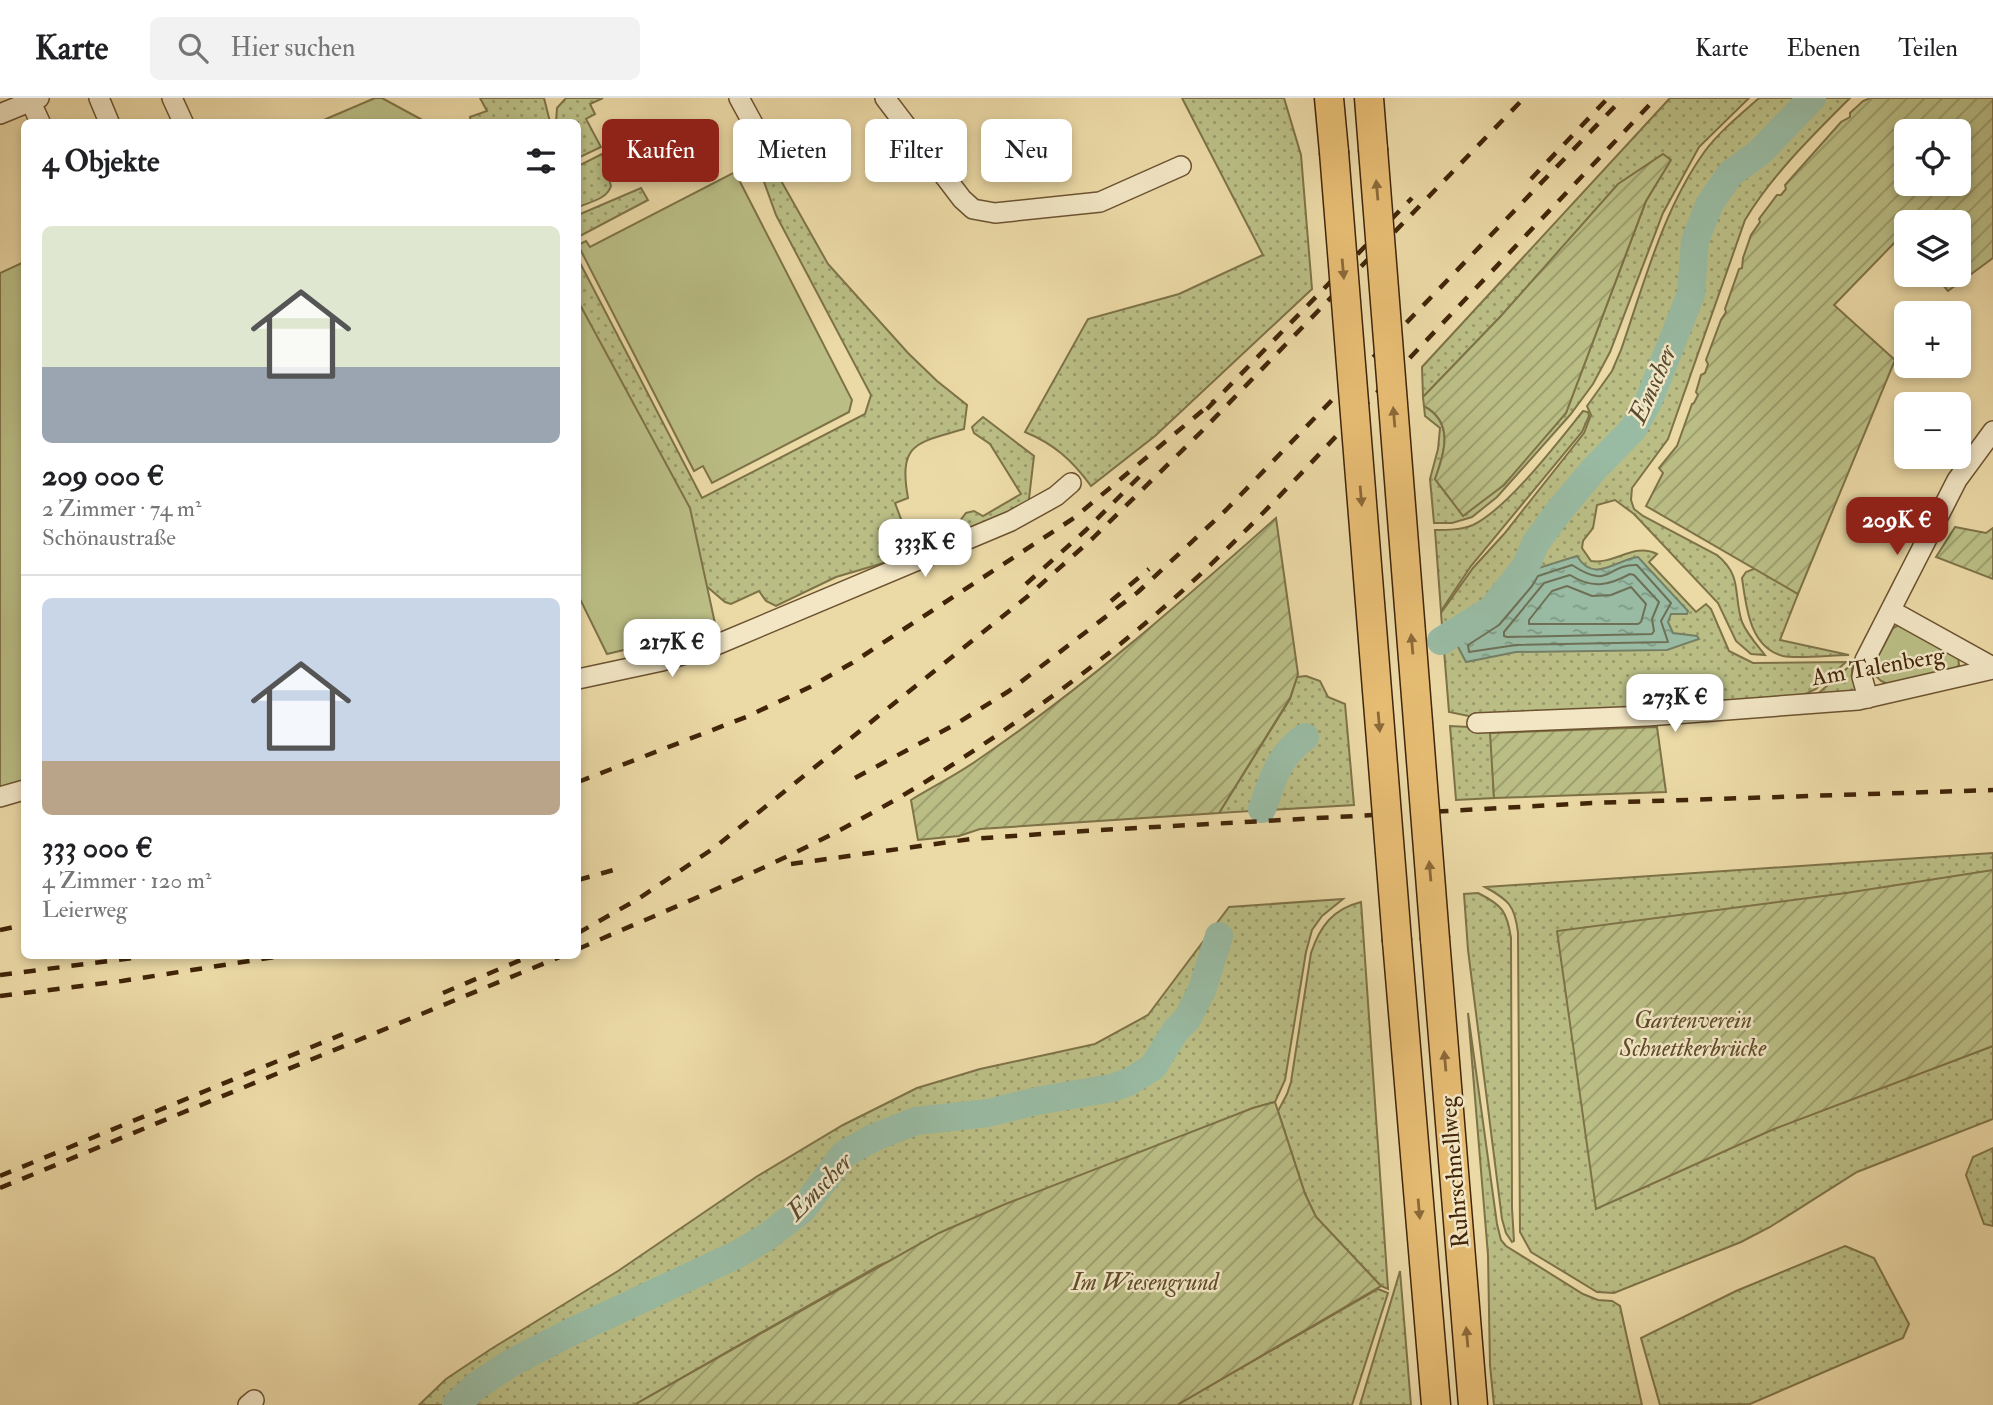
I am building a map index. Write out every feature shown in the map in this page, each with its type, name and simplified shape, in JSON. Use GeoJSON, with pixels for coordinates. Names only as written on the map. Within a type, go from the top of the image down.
{"type":"FeatureCollection","features":[{"type":"Feature","properties":{"kind":"highway","name":"Ruhrschnellweg"},"geometry":{"type":"LineString","coordinates":[[1329,98],[1436,1405]]}},
{"type":"Feature","properties":{"kind":"highway","name":"Ruhrschnellweg"},"geometry":{"type":"LineString","coordinates":[[1369,98],[1473,1405]]}},
{"type":"Feature","properties":{"kind":"street"},"geometry":{"type":"LineString","coordinates":[[99,98],[108,119]]}},
{"type":"Feature","properties":{"kind":"street"},"geometry":{"type":"LineString","coordinates":[[172,98],[182,119]]}},
{"type":"Feature","properties":{"kind":"street"},"geometry":{"type":"LineString","coordinates":[[739,98],[750,119]]}},
{"type":"Feature","properties":{"kind":"street"},"geometry":{"type":"LineString","coordinates":[[885,98],[962,199],[973,209],[995,213],[1100,202],[1181,166]]}},
{"type":"Feature","properties":{"kind":"street"},"geometry":{"type":"LineString","coordinates":[[0,114],[33,99],[39,119]]}},
{"type":"Feature","properties":{"kind":"street"},"geometry":{"type":"LineString","coordinates":[[1868,698],[1863,677],[1865,660],[1957,480],[1993,431]]}},
{"type":"Feature","properties":{"kind":"street"},"geometry":{"type":"LineString","coordinates":[[581,677],[662,661],[716,645],[1011,521],[1056,496],[1071,483]]}},
{"type":"Feature","properties":{"kind":"street","name":"Am Talenberg"},"geometry":{"type":"LineString","coordinates":[[1892,611],[1993,668]]}},
{"type":"Feature","properties":{"kind":"street","name":"Am Talenberg"},"geometry":{"type":"LineString","coordinates":[[1477,723],[1647,716],[1868,698],[1993,668]]}},
{"type":"Feature","properties":{"kind":"street"},"geometry":{"type":"LineString","coordinates":[[0,797],[21,791]]}},
{"type":"Feature","properties":{"kind":"green space"},"geometry":{"type":"Polygon","coordinates":[[[375,98],[382,98],[420,119],[326,119],[375,98]]]}},
{"type":"Feature","properties":{"kind":"green space"},"geometry":{"type":"Polygon","coordinates":[[[480,98],[544,98],[549,119],[470,119],[487,111],[480,98]]]}},
{"type":"Feature","properties":{"kind":"green space"},"geometry":{"type":"Polygon","coordinates":[[[566,98],[603,98],[590,104],[595,114],[586,119],[601,147],[581,157],[581,119],[556,119],[557,108],[566,98]]]}},
{"type":"Feature","properties":{"kind":"green space"},"geometry":{"type":"Polygon","coordinates":[[[1182,98],[1284,98],[1301,155],[1312,289],[1155,436],[1091,486],[1062,454],[1025,432],[1088,319],[1179,294],[1263,255],[1182,98]]]}},
{"type":"Feature","properties":{"kind":"green space"},"geometry":{"type":"Polygon","coordinates":[[[1670,98],[1749,98],[1699,147],[1663,213],[1610,352],[1593,384],[1570,415],[1497,497],[1472,517],[1452,523],[1434,523],[1430,479],[1440,428],[1425,416],[1424,406],[1440,420],[1443,429],[1444,448],[1435,479],[1463,515],[1566,413],[1646,201],[1670,160],[1500,317],[1423,397],[1422,367],[1670,98]]]}},
{"type":"Feature","properties":{"kind":"green space"},"geometry":{"type":"Polygon","coordinates":[[[1759,98],[1850,98],[1780,171],[1745,220],[1668,439],[1632,488],[1631,500],[1634,509],[1643,516],[1717,555],[1725,563],[1734,578],[1742,622],[1765,655],[1751,654],[1736,641],[1718,603],[1634,514],[1615,500],[1597,505],[1593,528],[1583,541],[1582,548],[1591,561],[1608,560],[1640,551],[1657,554],[1649,562],[1696,612],[1706,604],[1711,609],[1729,651],[1753,663],[1846,662],[1816,689],[1797,698],[1488,720],[1449,712],[1441,613],[1473,568],[1504,534],[1584,433],[1591,415],[1587,406],[1612,371],[1677,197],[1705,151],[1730,123],[1759,98]]]}},
{"type":"Feature","properties":{"kind":"green space"},"geometry":{"type":"Polygon","coordinates":[[[1870,98],[1993,98],[1993,258],[1971,274],[1971,210],[1894,210],[1894,243],[1834,305],[1894,359],[1894,362],[1798,594],[1646,506],[1663,473],[1659,468],[1677,446],[1692,404],[1698,395],[1696,392],[1701,375],[1705,373],[1708,364],[1706,360],[1759,219],[1841,122],[1850,117],[1850,113],[1870,98]]]}},
{"type":"Feature","properties":{"kind":"green space"},"geometry":{"type":"Polygon","coordinates":[[[602,154],[602,182],[610,182],[611,186],[602,197],[581,206],[581,164],[602,154]]]}},
{"type":"Feature","properties":{"kind":"green space"},"geometry":{"type":"Polygon","coordinates":[[[1663,154],[1671,160],[1646,201],[1566,413],[1504,485],[1463,516],[1435,479],[1444,448],[1443,429],[1440,420],[1424,406],[1423,397],[1500,317],[1618,184],[1663,154]]]}},
{"type":"Feature","properties":{"kind":"green space"},"geometry":{"type":"Polygon","coordinates":[[[733,173],[733,182],[740,182],[852,400],[849,412],[712,483],[703,466],[694,471],[581,251],[581,244],[586,241],[590,247],[733,173]]]}},
{"type":"Feature","properties":{"kind":"green space"},"geometry":{"type":"Polygon","coordinates":[[[764,182],[782,182],[828,264],[908,353],[967,405],[964,429],[923,442],[909,455],[906,466],[908,498],[895,503],[914,554],[836,577],[776,606],[766,601],[759,591],[731,604],[725,602],[691,573],[581,343],[581,265],[702,498],[865,414],[871,395],[776,215],[764,182]]]}},
{"type":"Feature","properties":{"kind":"green space"},"geometry":{"type":"Polygon","coordinates":[[[641,188],[648,200],[581,235],[581,214],[641,188]]]}},
{"type":"Feature","properties":{"kind":"green space"},"geometry":{"type":"Polygon","coordinates":[[[21,263],[21,788],[0,794],[0,273],[21,263]]]}},
{"type":"Feature","properties":{"kind":"green space"},"geometry":{"type":"Polygon","coordinates":[[[581,307],[690,508],[716,628],[607,654],[581,601],[581,307]]]}},
{"type":"Feature","properties":{"kind":"green space"},"geometry":{"type":"Polygon","coordinates":[[[1583,411],[1588,412],[1589,416],[1582,432],[1471,566],[1441,611],[1435,530],[1464,528],[1487,516],[1517,490],[1583,411]]]}},
{"type":"Feature","properties":{"kind":"green space"},"geometry":{"type":"Polygon","coordinates":[[[983,417],[1034,456],[1028,507],[921,551],[920,546],[960,529],[959,522],[966,513],[974,511],[983,516],[1021,494],[990,444],[974,433],[972,427],[983,417]]]}},
{"type":"Feature","properties":{"kind":"green space"},"geometry":{"type":"Polygon","coordinates":[[[1276,518],[1298,674],[1290,698],[1219,813],[980,829],[959,836],[918,840],[911,800],[971,764],[1057,703],[1168,612],[1276,518]]]}},
{"type":"Feature","properties":{"kind":"green space"},"geometry":{"type":"Polygon","coordinates":[[[1955,527],[1986,533],[1993,528],[1993,579],[1936,557],[1955,527]]]}},
{"type":"Feature","properties":{"kind":"green space"},"geometry":{"type":"Polygon","coordinates":[[[1756,568],[1798,594],[1780,640],[1849,655],[1789,657],[1772,651],[1763,644],[1751,624],[1742,578],[1746,572],[1756,568]]]}},
{"type":"Feature","properties":{"kind":"green space"},"geometry":{"type":"Polygon","coordinates":[[[1899,625],[1958,657],[1959,665],[1956,668],[1888,684],[1881,681],[1874,674],[1874,664],[1893,628],[1899,625]]]}},
{"type":"Feature","properties":{"kind":"green space"},"geometry":{"type":"Polygon","coordinates":[[[1852,664],[1857,691],[1813,698],[1852,664]]]}},
{"type":"Feature","properties":{"kind":"green space"},"geometry":{"type":"Polygon","coordinates":[[[1306,676],[1320,681],[1328,697],[1345,704],[1354,805],[1219,813],[1290,699],[1297,677],[1306,676]]]}},
{"type":"Feature","properties":{"kind":"green space"},"geometry":{"type":"Polygon","coordinates":[[[1627,720],[1627,728],[1491,733],[1494,798],[1456,800],[1450,726],[1490,728],[1627,720]]]}},
{"type":"Feature","properties":{"kind":"green space"},"geometry":{"type":"Polygon","coordinates":[[[1657,727],[1666,792],[1494,798],[1490,733],[1657,727]]]}},
{"type":"Feature","properties":{"kind":"green space"},"geometry":{"type":"Polygon","coordinates":[[[1993,853],[1993,874],[1613,1201],[1765,1132],[1993,1046],[1993,1119],[1857,1172],[1770,1227],[1741,1242],[1614,1293],[1597,1292],[1531,1252],[1520,1232],[1518,933],[1513,910],[1500,896],[1485,887],[1993,853]]]}},
{"type":"Feature","properties":{"kind":"green space","name":"Gartenverein Schnettkerbrücke"},"geometry":{"type":"Polygon","coordinates":[[[1993,870],[1993,1046],[1774,1129],[1596,1209],[1557,931],[1846,893],[1993,870]]]}},
{"type":"Feature","properties":{"kind":"green space"},"geometry":{"type":"Polygon","coordinates":[[[1478,893],[1493,901],[1502,910],[1508,921],[1511,938],[1512,1242],[1502,1219],[1468,950],[1464,894],[1478,893]]]}},
{"type":"Feature","properties":{"kind":"green space"},"geometry":{"type":"Polygon","coordinates":[[[1343,899],[1322,916],[1312,930],[1285,1080],[1275,1102],[1253,1108],[878,1266],[634,1405],[419,1405],[446,1379],[491,1349],[618,1271],[756,1177],[843,1125],[917,1088],[980,1069],[1095,1044],[1148,1015],[1229,907],[1343,899]]]}},
{"type":"Feature","properties":{"kind":"green space"},"geometry":{"type":"Polygon","coordinates":[[[1361,902],[1388,1289],[1381,1286],[1316,1217],[1305,1194],[1278,1111],[1291,1082],[1311,953],[1329,920],[1343,909],[1361,902]]]}},
{"type":"Feature","properties":{"kind":"green space"},"geometry":{"type":"Polygon","coordinates":[[[1468,1013],[1501,1240],[1506,1246],[1583,1294],[1598,1300],[1612,1301],[1620,1306],[1642,1405],[1494,1405],[1490,1365],[1488,1255],[1468,1013]]]}},
{"type":"Feature","properties":{"kind":"green space","name":"Im Wiesengrund"},"geometry":{"type":"Polygon","coordinates":[[[1275,1102],[1305,1194],[1316,1217],[1381,1286],[1177,1405],[634,1405],[939,1233],[1003,1205],[1253,1108],[1275,1102]]]}},
{"type":"Feature","properties":{"kind":"green space"},"geometry":{"type":"Polygon","coordinates":[[[1993,1148],[1993,1226],[1984,1224],[1966,1175],[1973,1157],[1993,1148]]]}},
{"type":"Feature","properties":{"kind":"green space"},"geometry":{"type":"Polygon","coordinates":[[[1845,1246],[1874,1258],[1909,1324],[1903,1338],[1750,1404],[1660,1405],[1641,1338],[1736,1291],[1845,1246]]]}},
{"type":"Feature","properties":{"kind":"green space"},"geometry":{"type":"Polygon","coordinates":[[[1400,1271],[1411,1405],[1360,1405],[1400,1271]]]}},
{"type":"Feature","properties":{"kind":"green space"},"geometry":{"type":"Polygon","coordinates":[[[1378,1289],[1388,1293],[1352,1405],[1177,1405],[1378,1289]]]}},
{"type":"Feature","properties":{"kind":"water"},"geometry":{"type":"Polygon","coordinates":[[[1577,556],[1590,568],[1598,569],[1638,557],[1688,611],[1687,614],[1671,614],[1668,622],[1673,633],[1697,636],[1699,639],[1667,650],[1516,652],[1466,662],[1456,643],[1490,621],[1510,603],[1532,570],[1577,556]]]}},
{"type":"Feature","properties":{"kind":"waterway","name":"Emscher"},"geometry":{"type":"LineString","coordinates":[[1441,641],[1491,610],[1526,566],[1535,544],[1559,511],[1633,429],[1649,400],[1691,294],[1695,241],[1709,205],[1730,174],[1759,153],[1812,98]]}},
{"type":"Feature","properties":{"kind":"waterway","name":"Emscher"},"geometry":{"type":"LineString","coordinates":[[1262,809],[1282,760],[1305,737]]}},
{"type":"Feature","properties":{"kind":"waterway","name":"Emscher"},"geometry":{"type":"LineString","coordinates":[[456,1405],[476,1386],[511,1363],[738,1254],[765,1238],[802,1210],[844,1154],[875,1137],[916,1121],[988,1113],[1112,1088],[1129,1082],[1153,1067],[1176,1030],[1187,1019],[1202,990],[1219,936]]}},
{"type":"Feature","properties":{"kind":"railway"},"geometry":{"type":"LineString","coordinates":[[581,931],[638,899],[714,848],[1028,596],[1093,538],[1201,432],[1524,98]]}},
{"type":"Feature","properties":{"kind":"railway"},"geometry":{"type":"LineString","coordinates":[[1531,179],[1608,98]]}},
{"type":"Feature","properties":{"kind":"railway"},"geometry":{"type":"LineString","coordinates":[[855,778],[956,724],[1009,691],[1138,592],[1226,510],[1623,98]]}},
{"type":"Feature","properties":{"kind":"railway"},"geometry":{"type":"LineString","coordinates":[[581,948],[763,868],[854,823],[941,772],[1011,726],[1112,651],[1207,568],[1258,518],[1656,98]]}},
{"type":"Feature","properties":{"kind":"railway"},"geometry":{"type":"LineString","coordinates":[[1207,409],[1412,198]]}},
{"type":"Feature","properties":{"kind":"railway"},"geometry":{"type":"LineString","coordinates":[[581,781],[746,717],[810,687],[852,663],[1074,518],[1214,401]]}},
{"type":"Feature","properties":{"kind":"railway"},"geometry":{"type":"LineString","coordinates":[[1026,584],[1086,530],[1143,473]]}},
{"type":"Feature","properties":{"kind":"railway"},"geometry":{"type":"LineString","coordinates":[[1111,601],[1149,569]]}},
{"type":"Feature","properties":{"kind":"railway"},"geometry":{"type":"LineString","coordinates":[[791,864],[971,839],[1100,830],[1592,803],[1993,790]]}},
{"type":"Feature","properties":{"kind":"railway"},"geometry":{"type":"LineString","coordinates":[[581,879],[617,869]]}},
{"type":"Feature","properties":{"kind":"railway"},"geometry":{"type":"LineString","coordinates":[[0,930],[21,926]]}},
{"type":"Feature","properties":{"kind":"railway"},"geometry":{"type":"LineString","coordinates":[[0,975],[125,959]]}},
{"type":"Feature","properties":{"kind":"railway"},"geometry":{"type":"LineString","coordinates":[[0,996],[122,981],[262,959]]}},
{"type":"Feature","properties":{"kind":"railway"},"geometry":{"type":"LineString","coordinates":[[443,993],[523,959]]}},
{"type":"Feature","properties":{"kind":"railway"},"geometry":{"type":"LineString","coordinates":[[0,1188],[555,959]]}},
{"type":"Feature","properties":{"kind":"railway"},"geometry":{"type":"LineString","coordinates":[[0,1176],[343,1034]]}}]}
